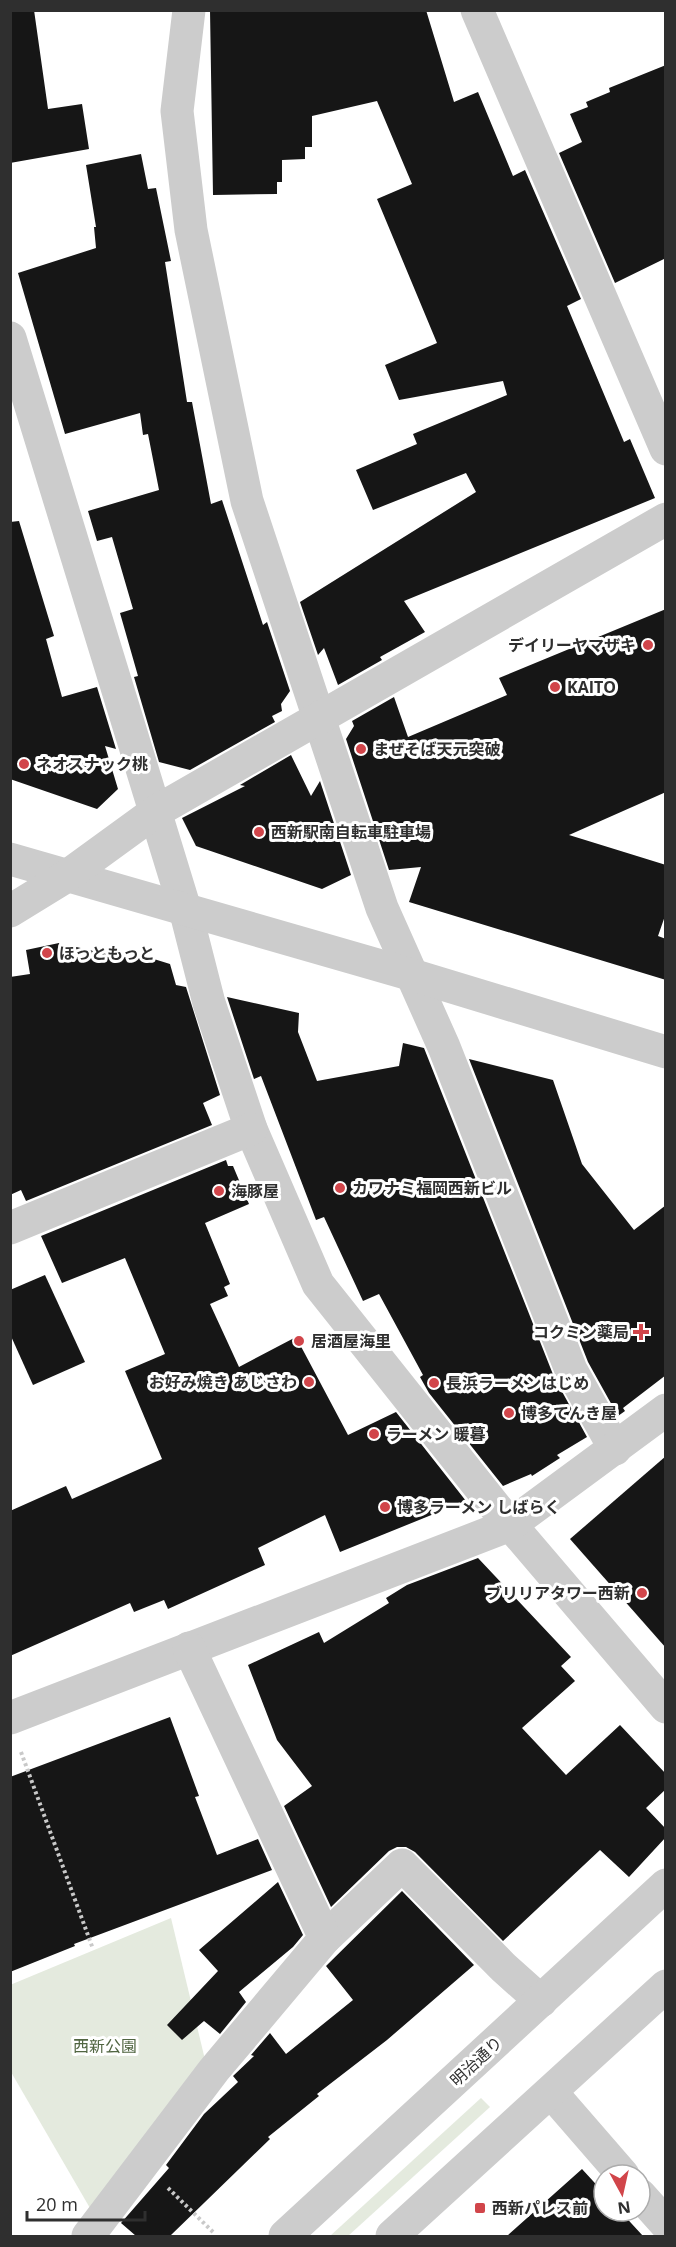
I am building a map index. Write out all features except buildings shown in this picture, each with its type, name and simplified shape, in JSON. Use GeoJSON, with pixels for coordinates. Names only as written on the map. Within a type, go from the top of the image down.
{"type":"FeatureCollection","features":[{"type":"Feature","properties":{"kind":"street"},"geometry":{"type":"LineString","coordinates":[[189,10],[177,111],[191,230],[246,501],[382,908],[409,974],[444,1047],[571,1370],[615,1449]]}},
{"type":"Feature","properties":{"kind":"street"},"geometry":{"type":"LineString","coordinates":[[477,10],[666,449]]}},
{"type":"Feature","properties":{"kind":"street"},"geometry":{"type":"LineString","coordinates":[[10,338],[185,909],[209,1003],[251,1129],[318,1284],[510,1525],[666,1707]]}},
{"type":"Feature","properties":{"kind":"street"},"geometry":{"type":"LineString","coordinates":[[10,911],[67,876],[155,812],[666,519]]}},
{"type":"Feature","properties":{"kind":"street"},"geometry":{"type":"LineString","coordinates":[[10,859],[409,974],[666,1053]]}},
{"type":"Feature","properties":{"kind":"street"},"geometry":{"type":"LineString","coordinates":[[10,1228],[251,1129]]}},
{"type":"Feature","properties":{"kind":"street"},"geometry":{"type":"LineString","coordinates":[[10,1718],[510,1525],[666,1410]]}},
{"type":"Feature","properties":{"kind":"street"},"geometry":{"type":"LineString","coordinates":[[189,1648],[325,1938]]}},
{"type":"Feature","properties":{"kind":"street"},"geometry":{"type":"LineString","coordinates":[[88,2236],[214,2070],[325,1938],[402,1865],[503,1967],[541,2001]]}},
{"type":"Feature","properties":{"kind":"street","name":"明治通り"},"geometry":{"type":"LineString","coordinates":[[285,2236],[666,1885]]}},
{"type":"Feature","properties":{"kind":"street"},"geometry":{"type":"LineString","coordinates":[[393,2236],[666,1986]]}},
{"type":"Feature","properties":{"kind":"street"},"geometry":{"type":"LineString","coordinates":[[551,2092],[613,2163]]}},
{"type":"Feature","properties":{"kind":"street"},"geometry":{"type":"LineString","coordinates":[[652,2208],[666,2224]]}},
{"type":"Feature","properties":{"kind":"path"},"geometry":{"type":"LineString","coordinates":[[20,1749],[93,1948]]}},
{"type":"Feature","properties":{"kind":"path"},"geometry":{"type":"LineString","coordinates":[[142,2162],[213,2232]]}},
{"type":"Feature","properties":{"kind":"green space","name":"西新公園"},"geometry":{"type":"Polygon","coordinates":[[[171,1918],[207,2068],[94,2215],[11,2072],[10,1985],[171,1918]]]}},
{"type":"Feature","properties":{"kind":"green space"},"geometry":{"type":"Polygon","coordinates":[[[481,2098],[490,2107],[348,2236],[330,2236],[481,2098]]]}},
{"type":"Feature","properties":{"kind":"place","name":"デイリーヤマザキ"},"geometry":{"type":"Point","coordinates":[648,645]}},
{"type":"Feature","properties":{"kind":"place","name":"KAITO"},"geometry":{"type":"Point","coordinates":[555,687]}},
{"type":"Feature","properties":{"kind":"place","name":"まぜそば天元突破"},"geometry":{"type":"Point","coordinates":[361,749]}},
{"type":"Feature","properties":{"kind":"place","name":"ネオスナック桃"},"geometry":{"type":"Point","coordinates":[24,764]}},
{"type":"Feature","properties":{"kind":"place","name":"西新駅南自転車駐車場"},"geometry":{"type":"Point","coordinates":[259,832]}},
{"type":"Feature","properties":{"kind":"place","name":"ほっともっと"},"geometry":{"type":"Point","coordinates":[47,953]}},
{"type":"Feature","properties":{"kind":"place","name":"カワナミ福岡西新ビル"},"geometry":{"type":"Point","coordinates":[340,1188]}},
{"type":"Feature","properties":{"kind":"place","name":"海豚屋"},"geometry":{"type":"Point","coordinates":[219,1191]}},
{"type":"Feature","properties":{"kind":"place","name":"コクミン薬局"},"geometry":{"type":"Point","coordinates":[641,1332]}},
{"type":"Feature","properties":{"kind":"place","name":"居酒屋海里"},"geometry":{"type":"Point","coordinates":[299,1341]}},
{"type":"Feature","properties":{"kind":"place","name":"お好み焼き あじさわ"},"geometry":{"type":"Point","coordinates":[309,1382]}},
{"type":"Feature","properties":{"kind":"place","name":"長浜ラーメンはじめ"},"geometry":{"type":"Point","coordinates":[434,1383]}},
{"type":"Feature","properties":{"kind":"place","name":"博多てんき屋"},"geometry":{"type":"Point","coordinates":[509,1413]}},
{"type":"Feature","properties":{"kind":"place","name":"ラーメン 暖暮"},"geometry":{"type":"Point","coordinates":[374,1434]}},
{"type":"Feature","properties":{"kind":"place","name":"博多ラーメン しばらく"},"geometry":{"type":"Point","coordinates":[385,1507]}},
{"type":"Feature","properties":{"kind":"place","name":"ブリリアタワー西新"},"geometry":{"type":"Point","coordinates":[642,1593]}},
{"type":"Feature","properties":{"kind":"place","name":"西新パレス前"},"geometry":{"type":"Point","coordinates":[480,2208]}}]}
